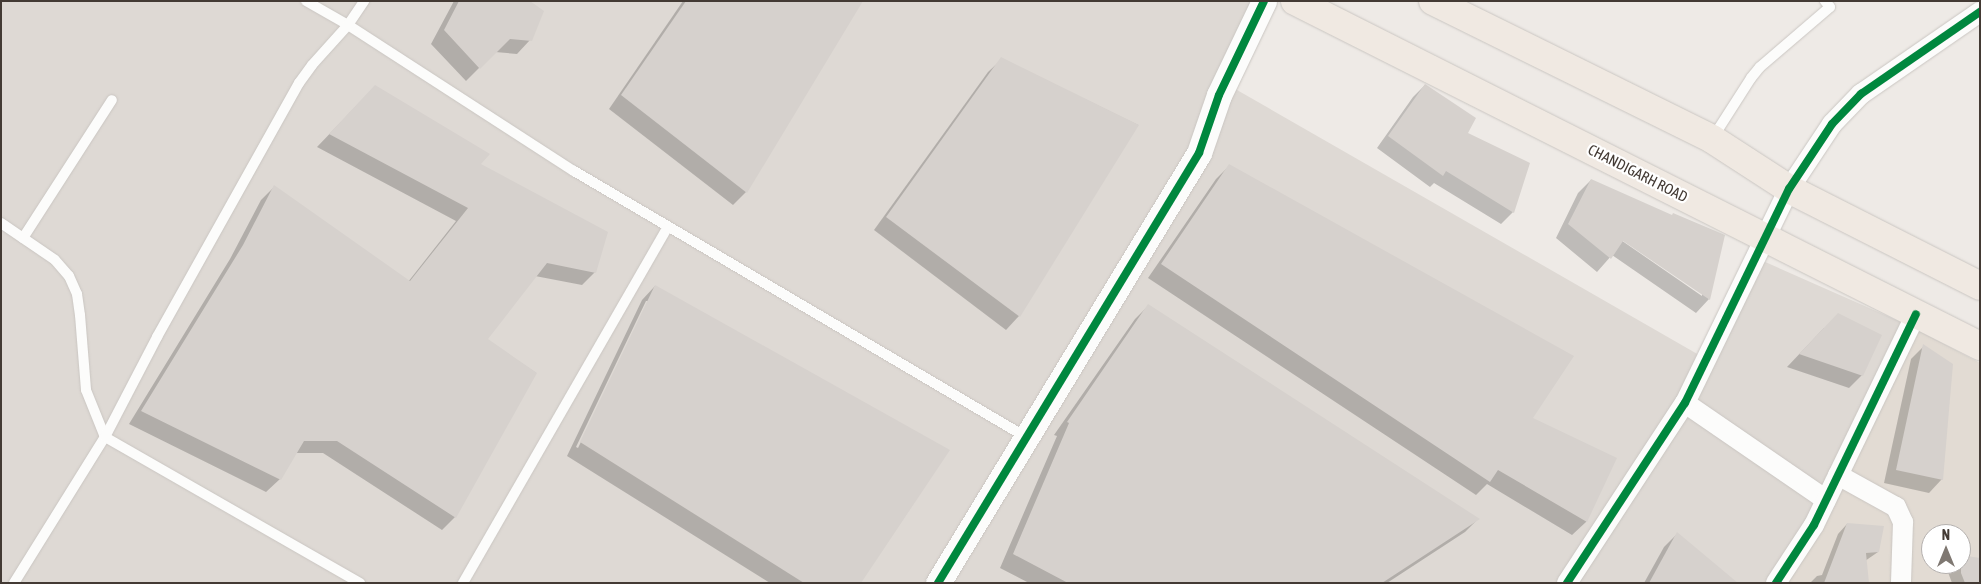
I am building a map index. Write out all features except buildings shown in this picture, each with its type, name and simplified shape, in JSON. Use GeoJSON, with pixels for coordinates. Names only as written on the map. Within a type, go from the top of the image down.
{"type":"FeatureCollection","features":[{"type":"Feature","properties":{"kind":"main road","name":"CHANDIGARH ROAD"},"geometry":{"type":"LineString","coordinates":[[1295,1],[1766,236],[1980,346]]}},
{"type":"Feature","properties":{"kind":"main road"},"geometry":{"type":"LineString","coordinates":[[1434,1],[1712,139],[1789,189],[1980,286]]}},
{"type":"Feature","properties":{"kind":"street"},"geometry":{"type":"LineString","coordinates":[[938,583],[1199,153],[1219,95],[1264,1]]}},
{"type":"Feature","properties":{"kind":"street"},"geometry":{"type":"LineString","coordinates":[[1567,583],[1685,403],[1789,189],[1826,132],[1846,107],[1861,94],[1980,12]]}},
{"type":"Feature","properties":{"kind":"street"},"geometry":{"type":"LineString","coordinates":[[1776,583],[1808,537],[1916,314]]}},
{"type":"Feature","properties":{"kind":"street"},"geometry":{"type":"LineString","coordinates":[[1685,403],[1826,500]]}},
{"type":"Feature","properties":{"kind":"street"},"geometry":{"type":"LineString","coordinates":[[1838,476],[1896,507],[1903,522],[1901,583]]}},
{"type":"Feature","properties":{"kind":"lane"},"geometry":{"type":"LineString","coordinates":[[306,1],[348,25],[574,171],[1026,437]]}},
{"type":"Feature","properties":{"kind":"lane"},"geometry":{"type":"LineString","coordinates":[[14,583],[105,437],[157,337],[299,83],[312,65],[348,25],[364,1]]}},
{"type":"Feature","properties":{"kind":"lane"},"geometry":{"type":"LineString","coordinates":[[1712,139],[1750,78],[1831,3]]}},
{"type":"Feature","properties":{"kind":"lane"},"geometry":{"type":"LineString","coordinates":[[23,238],[112,100]]}},
{"type":"Feature","properties":{"kind":"lane"},"geometry":{"type":"LineString","coordinates":[[1,223],[56,260],[69,276],[77,294],[86,390],[105,437],[360,583]]}},
{"type":"Feature","properties":{"kind":"lane"},"geometry":{"type":"LineString","coordinates":[[463,583],[668,227]]}},
{"type":"Feature","properties":{"kind":"shaded area"},"geometry":{"type":"Polygon","coordinates":[[[1,1],[1253,1],[1230,86],[1713,363],[1763,261],[1910,326],[1815,505],[1764,583],[1,583],[1,1]]]}},
{"type":"Feature","properties":{"kind":"shaded area"},"geometry":{"type":"Polygon","coordinates":[[[1910,326],[1980,363],[1980,583],[1764,583],[1815,505],[1910,326]]]}},
{"type":"Feature","properties":{"kind":"cycle path"},"geometry":{"type":"LineString","coordinates":[[938,583],[1199,153],[1219,95],[1264,1]]}},
{"type":"Feature","properties":{"kind":"cycle path"},"geometry":{"type":"LineString","coordinates":[[1567,583],[1685,403],[1789,189],[1832,124],[1861,94],[1980,12]]}},
{"type":"Feature","properties":{"kind":"cycle path"},"geometry":{"type":"LineString","coordinates":[[1776,583],[1814,525],[1916,314]]}}]}
